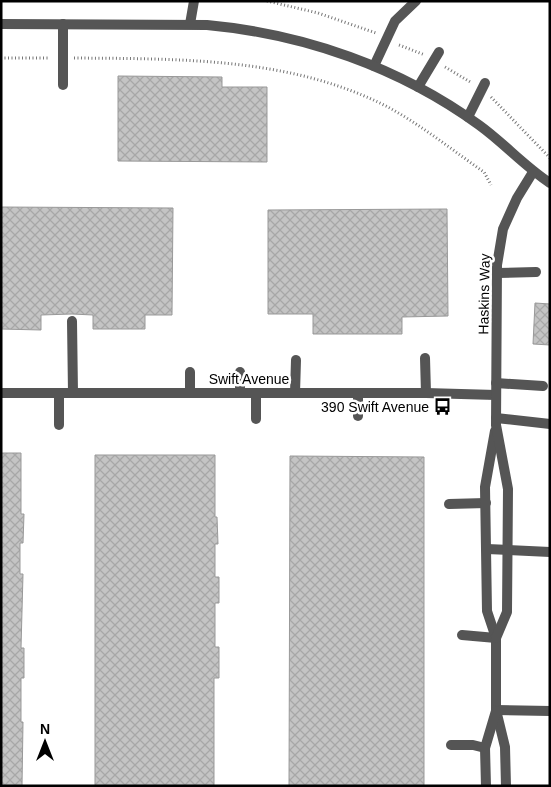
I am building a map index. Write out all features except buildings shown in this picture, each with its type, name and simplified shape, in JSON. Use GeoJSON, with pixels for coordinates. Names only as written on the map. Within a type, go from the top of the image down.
{"type":"FeatureCollection","features":[{"type":"Feature","properties":{"kind":"street"},"geometry":{"type":"LineString","coordinates":[[190,24],[194,1]]}},
{"type":"Feature","properties":{"kind":"street"},"geometry":{"type":"LineString","coordinates":[[374,66],[395,21],[416,1]]}},
{"type":"Feature","properties":{"kind":"street"},"geometry":{"type":"LineString","coordinates":[[1,24],[190,24],[240,28],[273,34],[333,51],[374,66],[418,86],[468,117],[533,172],[550,183]]}},
{"type":"Feature","properties":{"kind":"street"},"geometry":{"type":"LineString","coordinates":[[63,24],[63,85]]}},
{"type":"Feature","properties":{"kind":"street"},"geometry":{"type":"LineString","coordinates":[[418,86],[439,52]]}},
{"type":"Feature","properties":{"kind":"street"},"geometry":{"type":"LineString","coordinates":[[468,117],[485,83]]}},
{"type":"Feature","properties":{"kind":"street","name":"Haskins Way"},"geometry":{"type":"LineString","coordinates":[[506,786],[505,747],[496,710],[496,638],[487,611],[485,487],[496,421],[498,247],[503,229],[517,198],[533,172]]}},
{"type":"Feature","properties":{"kind":"street"},"geometry":{"type":"LineString","coordinates":[[497,273],[536,272]]}},
{"type":"Feature","properties":{"kind":"street"},"geometry":{"type":"LineString","coordinates":[[72,321],[73,393]]}},
{"type":"Feature","properties":{"kind":"street"},"geometry":{"type":"LineString","coordinates":[[425,358],[426,393]]}},
{"type":"Feature","properties":{"kind":"street"},"geometry":{"type":"LineString","coordinates":[[295,393],[296,360]]}},
{"type":"Feature","properties":{"kind":"street"},"geometry":{"type":"LineString","coordinates":[[190,372],[190,393]]}},
{"type":"Feature","properties":{"kind":"street"},"geometry":{"type":"LineString","coordinates":[[240,372],[240,393]]}},
{"type":"Feature","properties":{"kind":"street"},"geometry":{"type":"LineString","coordinates":[[496,383],[543,386]]}},
{"type":"Feature","properties":{"kind":"street","name":"Swift Avenue"},"geometry":{"type":"LineString","coordinates":[[1,393],[426,393],[496,395]]}},
{"type":"Feature","properties":{"kind":"street"},"geometry":{"type":"LineString","coordinates":[[59,393],[59,424]]}},
{"type":"Feature","properties":{"kind":"street"},"geometry":{"type":"LineString","coordinates":[[256,393],[256,419]]}},
{"type":"Feature","properties":{"kind":"street"},"geometry":{"type":"LineString","coordinates":[[358,393],[358,416]]}},
{"type":"Feature","properties":{"kind":"street"},"geometry":{"type":"LineString","coordinates":[[496,421],[550,424]]}},
{"type":"Feature","properties":{"kind":"street","name":"Haskins Way"},"geometry":{"type":"LineString","coordinates":[[496,421],[508,489],[507,612],[496,638]]}},
{"type":"Feature","properties":{"kind":"street"},"geometry":{"type":"LineString","coordinates":[[449,504],[486,503]]}},
{"type":"Feature","properties":{"kind":"street"},"geometry":{"type":"LineString","coordinates":[[486,549],[550,552]]}},
{"type":"Feature","properties":{"kind":"street"},"geometry":{"type":"LineString","coordinates":[[462,636],[475,635],[496,638]]}},
{"type":"Feature","properties":{"kind":"street"},"geometry":{"type":"LineString","coordinates":[[496,710],[550,711]]}},
{"type":"Feature","properties":{"kind":"street","name":"Haskins Way"},"geometry":{"type":"LineString","coordinates":[[486,786],[485,748],[496,710]]}},
{"type":"Feature","properties":{"kind":"street"},"geometry":{"type":"LineString","coordinates":[[451,746],[473,745],[485,748]]}},
{"type":"Feature","properties":{"kind":"path"},"geometry":{"type":"LineString","coordinates":[[267,1],[318,13],[376,34]]}},
{"type":"Feature","properties":{"kind":"path"},"geometry":{"type":"LineString","coordinates":[[1,58],[192,59],[244,64],[302,77],[353,93],[400,114],[484,172],[492,185]]}},
{"type":"Feature","properties":{"kind":"place","name":"390 Swift Avenue"},"geometry":{"type":"Point","coordinates":[443,407]}}]}
